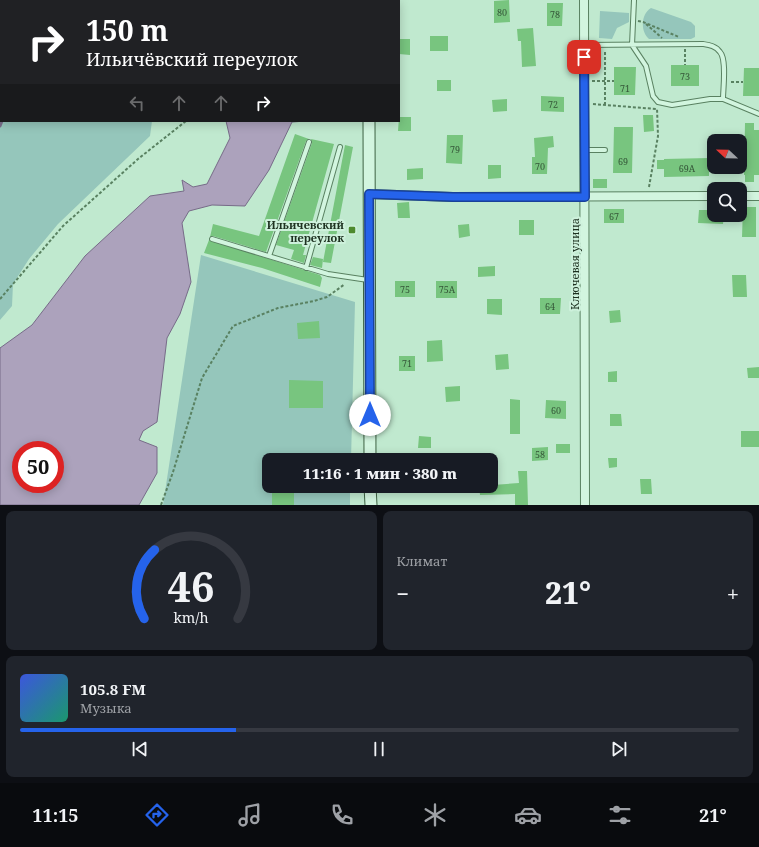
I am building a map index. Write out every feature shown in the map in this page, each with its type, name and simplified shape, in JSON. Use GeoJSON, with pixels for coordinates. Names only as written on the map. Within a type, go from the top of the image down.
{"type":"FeatureCollection","features":[{"type":"Feature","properties":{"kind":"main road"},"geometry":{"type":"LineString","coordinates":[[369,122],[370,453]]}},
{"type":"Feature","properties":{"kind":"main road"},"geometry":{"type":"LineString","coordinates":[[370,493],[371,505]]}},
{"type":"Feature","properties":{"kind":"street","name":"Ключевая улица"},"geometry":{"type":"LineString","coordinates":[[584,0],[585,505]]}},
{"type":"Feature","properties":{"kind":"street"},"geometry":{"type":"LineString","coordinates":[[369,194],[453,197],[707,196]]}},
{"type":"Feature","properties":{"kind":"street"},"geometry":{"type":"LineString","coordinates":[[747,196],[759,196]]}},
{"type":"Feature","properties":{"kind":"lane"},"geometry":{"type":"LineString","coordinates":[[634,0],[632,45],[646,66],[653,96],[658,102],[672,105],[710,99],[723,99],[759,114]]}},
{"type":"Feature","properties":{"kind":"lane"},"geometry":{"type":"LineString","coordinates":[[584,45],[703,44],[714,46],[721,52],[723,59],[723,99]]}},
{"type":"Feature","properties":{"kind":"lane"},"geometry":{"type":"LineString","coordinates":[[269,256],[309,142]]}},
{"type":"Feature","properties":{"kind":"lane"},"geometry":{"type":"LineString","coordinates":[[306,268],[340,147]]}},
{"type":"Feature","properties":{"kind":"lane"},"geometry":{"type":"LineString","coordinates":[[584,150],[606,150]]}},
{"type":"Feature","properties":{"kind":"lane"},"geometry":{"type":"LineString","coordinates":[[212,239],[306,268],[352,278],[369,280]]}},
{"type":"Feature","properties":{"kind":"path"},"geometry":{"type":"LineString","coordinates":[[664,44],[664,40],[643,22],[685,40],[685,65]]}},
{"type":"Feature","properties":{"kind":"path"},"geometry":{"type":"LineString","coordinates":[[605,45],[605,105]]}},
{"type":"Feature","properties":{"kind":"path"},"geometry":{"type":"LineString","coordinates":[[584,81],[614,81]]}},
{"type":"Feature","properties":{"kind":"path"},"geometry":{"type":"LineString","coordinates":[[724,82],[744,82]]}},
{"type":"Feature","properties":{"kind":"path"},"geometry":{"type":"LineString","coordinates":[[648,196],[658,136],[658,102]]}},
{"type":"Feature","properties":{"kind":"path"},"geometry":{"type":"LineString","coordinates":[[584,103],[657,109]]}},
{"type":"Feature","properties":{"kind":"path"},"geometry":{"type":"LineString","coordinates":[[0,299],[63,226],[138,159],[185,122]]}},
{"type":"Feature","properties":{"kind":"path"},"geometry":{"type":"LineString","coordinates":[[161,505],[173,472],[202,378],[233,326],[278,308],[327,297],[352,278]]}},
{"type":"Feature","properties":{"kind":"shaded area"},"geometry":{"type":"Polygon","coordinates":[[[651,8],[691,22],[695,26],[695,37],[691,39],[649,39],[644,32],[643,23],[645,14],[651,8]]]}},
{"type":"Feature","properties":{"kind":"shaded area"},"geometry":{"type":"Polygon","coordinates":[[[600,11],[629,13],[629,22],[617,28],[612,39],[599,38],[600,11]]]}},
{"type":"Feature","properties":{"kind":"shaded area"},"geometry":{"type":"Polygon","coordinates":[[[0,122],[152,122],[150,136],[58,224],[29,259],[13,284],[12,306],[0,320],[0,122]]]}},
{"type":"Feature","properties":{"kind":"shaded area"},"geometry":{"type":"Polygon","coordinates":[[[226,122],[292,122],[269,170],[245,206],[212,205],[189,211],[182,223],[191,282],[180,314],[167,338],[157,422],[143,431],[139,440],[157,447],[157,473],[139,505],[0,505],[0,348],[32,325],[85,256],[150,196],[184,191],[182,180],[193,187],[207,184],[230,138],[226,122]]]}},
{"type":"Feature","properties":{"kind":"shaded area"},"geometry":{"type":"Polygon","coordinates":[[[201,255],[355,302],[351,453],[262,453],[262,493],[350,493],[350,505],[163,505],[201,255]]]}},
{"type":"Feature","properties":{"kind":"building"},"geometry":{"type":"Polygon","coordinates":[[[509,0],[510,22],[494,23],[494,1],[509,0]]]}},
{"type":"Feature","properties":{"kind":"building"},"geometry":{"type":"Polygon","coordinates":[[[547,3],[563,3],[562,26],[547,26],[547,3]]]}},
{"type":"Feature","properties":{"kind":"building"},"geometry":{"type":"Polygon","coordinates":[[[533,28],[536,66],[522,67],[521,41],[518,41],[517,29],[533,28]]]}},
{"type":"Feature","properties":{"kind":"building"},"geometry":{"type":"Polygon","coordinates":[[[430,36],[448,36],[448,51],[430,51],[430,36]]]}},
{"type":"Feature","properties":{"kind":"building"},"geometry":{"type":"Polygon","coordinates":[[[400,39],[410,39],[410,55],[400,54],[400,39]]]}},
{"type":"Feature","properties":{"kind":"building"},"geometry":{"type":"Polygon","coordinates":[[[671,65],[699,65],[699,86],[671,86],[671,65]]]}},
{"type":"Feature","properties":{"kind":"building"},"geometry":{"type":"Polygon","coordinates":[[[614,67],[636,67],[635,95],[614,95],[614,67]]]}},
{"type":"Feature","properties":{"kind":"building"},"geometry":{"type":"Polygon","coordinates":[[[744,68],[759,68],[759,96],[743,96],[744,68]]]}},
{"type":"Feature","properties":{"kind":"building"},"geometry":{"type":"Polygon","coordinates":[[[437,80],[451,80],[451,91],[437,91],[437,80]]]}},
{"type":"Feature","properties":{"kind":"building"},"geometry":{"type":"Polygon","coordinates":[[[541,96],[564,97],[564,112],[541,111],[541,96]]]}},
{"type":"Feature","properties":{"kind":"building"},"geometry":{"type":"Polygon","coordinates":[[[507,99],[507,111],[493,112],[492,100],[507,99]]]}},
{"type":"Feature","properties":{"kind":"building"},"geometry":{"type":"Polygon","coordinates":[[[643,115],[653,115],[654,131],[644,132],[643,115]]]}},
{"type":"Feature","properties":{"kind":"building"},"geometry":{"type":"Polygon","coordinates":[[[400,117],[411,117],[411,131],[398,131],[400,117]]]}},
{"type":"Feature","properties":{"kind":"building"},"geometry":{"type":"Polygon","coordinates":[[[745,123],[754,123],[754,130],[759,130],[759,175],[754,175],[754,182],[745,182],[744,174],[747,174],[747,134],[745,134],[745,123]]]}},
{"type":"Feature","properties":{"kind":"building"},"geometry":{"type":"Polygon","coordinates":[[[614,127],[633,127],[632,173],[613,173],[614,127]]]}},
{"type":"Feature","properties":{"kind":"building"},"geometry":{"type":"Polygon","coordinates":[[[295,134],[309,139],[306,141],[266,252],[213,236],[210,237],[213,224],[259,236],[295,134]]]}},
{"type":"Feature","properties":{"kind":"building"},"geometry":{"type":"Polygon","coordinates":[[[447,135],[463,135],[462,164],[446,163],[447,135]]]}},
{"type":"Feature","properties":{"kind":"building"},"geometry":{"type":"Polygon","coordinates":[[[553,136],[554,147],[548,148],[547,174],[532,174],[532,157],[535,157],[534,138],[553,136]]]}},
{"type":"Feature","properties":{"kind":"building"},"geometry":{"type":"Polygon","coordinates":[[[311,139],[334,144],[303,255],[306,255],[304,263],[291,259],[294,250],[276,245],[312,143],[311,139]]]}},
{"type":"Feature","properties":{"kind":"building"},"geometry":{"type":"Polygon","coordinates":[[[345,145],[353,147],[331,263],[323,262],[345,145]]]}},
{"type":"Feature","properties":{"kind":"building"},"geometry":{"type":"Polygon","coordinates":[[[707,158],[707,174],[709,174],[709,176],[664,177],[664,169],[657,169],[657,160],[707,158]]]}},
{"type":"Feature","properties":{"kind":"building"},"geometry":{"type":"Polygon","coordinates":[[[488,165],[501,165],[501,178],[488,179],[488,165]]]}},
{"type":"Feature","properties":{"kind":"building"},"geometry":{"type":"Polygon","coordinates":[[[423,168],[423,179],[407,180],[407,169],[423,168]]]}},
{"type":"Feature","properties":{"kind":"building"},"geometry":{"type":"Polygon","coordinates":[[[593,179],[607,179],[607,188],[593,188],[593,179]]]}},
{"type":"Feature","properties":{"kind":"building"},"geometry":{"type":"Polygon","coordinates":[[[409,202],[410,218],[398,218],[397,203],[409,202]]]}},
{"type":"Feature","properties":{"kind":"building"},"geometry":{"type":"Polygon","coordinates":[[[747,207],[756,207],[756,237],[742,237],[742,222],[747,222],[747,207]]]}},
{"type":"Feature","properties":{"kind":"building"},"geometry":{"type":"Polygon","coordinates":[[[604,209],[624,209],[624,223],[604,223],[604,209]]]}},
{"type":"Feature","properties":{"kind":"building"},"geometry":{"type":"Polygon","coordinates":[[[699,210],[707,210],[707,222],[723,222],[723,224],[698,223],[699,210]]]}},
{"type":"Feature","properties":{"kind":"building"},"geometry":{"type":"Polygon","coordinates":[[[519,220],[534,220],[534,235],[519,235],[519,220]]]}},
{"type":"Feature","properties":{"kind":"building"},"geometry":{"type":"Polygon","coordinates":[[[469,224],[470,236],[459,238],[458,225],[469,224]]]}},
{"type":"Feature","properties":{"kind":"building"},"geometry":{"type":"Polygon","coordinates":[[[209,240],[320,275],[322,278],[320,287],[262,268],[204,253],[209,240]]]}},
{"type":"Feature","properties":{"kind":"building"},"geometry":{"type":"Polygon","coordinates":[[[313,257],[323,259],[322,268],[310,265],[313,257]]]}},
{"type":"Feature","properties":{"kind":"building"},"geometry":{"type":"Polygon","coordinates":[[[495,266],[495,276],[478,277],[478,267],[495,266]]]}},
{"type":"Feature","properties":{"kind":"building"},"geometry":{"type":"Polygon","coordinates":[[[732,275],[746,275],[747,297],[733,297],[732,275]]]}},
{"type":"Feature","properties":{"kind":"building"},"geometry":{"type":"Polygon","coordinates":[[[395,281],[415,281],[415,297],[395,297],[395,281]]]}},
{"type":"Feature","properties":{"kind":"building"},"geometry":{"type":"Polygon","coordinates":[[[436,281],[457,281],[457,298],[436,298],[436,281]]]}},
{"type":"Feature","properties":{"kind":"building"},"geometry":{"type":"Polygon","coordinates":[[[540,298],[561,298],[560,314],[540,314],[540,298]]]}},
{"type":"Feature","properties":{"kind":"building"},"geometry":{"type":"Polygon","coordinates":[[[487,299],[502,299],[502,315],[487,314],[487,299]]]}},
{"type":"Feature","properties":{"kind":"building"},"geometry":{"type":"Polygon","coordinates":[[[620,310],[621,322],[610,323],[609,311],[620,310]]]}},
{"type":"Feature","properties":{"kind":"building"},"geometry":{"type":"Polygon","coordinates":[[[319,321],[320,338],[298,339],[297,323],[319,321]]]}},
{"type":"Feature","properties":{"kind":"building"},"geometry":{"type":"Polygon","coordinates":[[[442,340],[443,361],[427,362],[427,341],[442,340]]]}},
{"type":"Feature","properties":{"kind":"building"},"geometry":{"type":"Polygon","coordinates":[[[508,354],[509,369],[496,370],[495,355],[508,354]]]}},
{"type":"Feature","properties":{"kind":"building"},"geometry":{"type":"Polygon","coordinates":[[[399,356],[415,356],[415,371],[399,371],[399,356]]]}},
{"type":"Feature","properties":{"kind":"building"},"geometry":{"type":"Polygon","coordinates":[[[759,367],[759,378],[748,378],[747,368],[759,367]]]}},
{"type":"Feature","properties":{"kind":"building"},"geometry":{"type":"Polygon","coordinates":[[[617,371],[617,382],[608,382],[608,372],[617,371]]]}},
{"type":"Feature","properties":{"kind":"building"},"geometry":{"type":"Polygon","coordinates":[[[289,380],[323,381],[323,408],[289,408],[289,380]]]}},
{"type":"Feature","properties":{"kind":"building"},"geometry":{"type":"Polygon","coordinates":[[[460,386],[460,401],[446,402],[445,387],[460,386]]]}},
{"type":"Feature","properties":{"kind":"building"},"geometry":{"type":"Polygon","coordinates":[[[510,399],[520,400],[520,434],[510,434],[510,399]]]}},
{"type":"Feature","properties":{"kind":"building"},"geometry":{"type":"Polygon","coordinates":[[[546,400],[566,401],[566,419],[545,418],[546,400]]]}},
{"type":"Feature","properties":{"kind":"building"},"geometry":{"type":"Polygon","coordinates":[[[610,414],[621,414],[622,426],[610,426],[610,414]]]}},
{"type":"Feature","properties":{"kind":"building"},"geometry":{"type":"Polygon","coordinates":[[[741,431],[759,431],[759,447],[741,447],[741,431]]]}},
{"type":"Feature","properties":{"kind":"building"},"geometry":{"type":"Polygon","coordinates":[[[419,436],[431,437],[431,448],[418,448],[419,436]]]}},
{"type":"Feature","properties":{"kind":"building"},"geometry":{"type":"Polygon","coordinates":[[[556,444],[570,444],[570,453],[556,453],[556,444]]]}},
{"type":"Feature","properties":{"kind":"building"},"geometry":{"type":"Polygon","coordinates":[[[548,447],[548,460],[532,461],[532,448],[548,447]]]}},
{"type":"Feature","properties":{"kind":"building"},"geometry":{"type":"Polygon","coordinates":[[[608,458],[617,458],[617,467],[609,468],[608,458]]]}},
{"type":"Feature","properties":{"kind":"building"},"geometry":{"type":"Polygon","coordinates":[[[518,471],[527,471],[528,505],[515,505],[515,494],[480,495],[480,493],[498,493],[498,485],[519,483],[518,471]]]}},
{"type":"Feature","properties":{"kind":"building"},"geometry":{"type":"Polygon","coordinates":[[[640,479],[651,479],[652,494],[641,494],[640,479]]]}},
{"type":"Feature","properties":{"kind":"building"},"geometry":{"type":"Polygon","coordinates":[[[272,493],[294,493],[294,505],[272,505],[272,493]]]}},
{"type":"Feature","properties":{"kind":"waterway"},"geometry":{"type":"LineString","coordinates":[[0,126],[2,122]]}},
{"type":"Feature","properties":{"kind":"place","name":"Ильичевский переулок"},"geometry":{"type":"Point","coordinates":[352,230]}},
{"type":"Feature","properties":{"kind":"route"},"geometry":{"type":"LineString","coordinates":[[370,415],[369,194],[453,197],[585,197],[584,57]]}}]}
